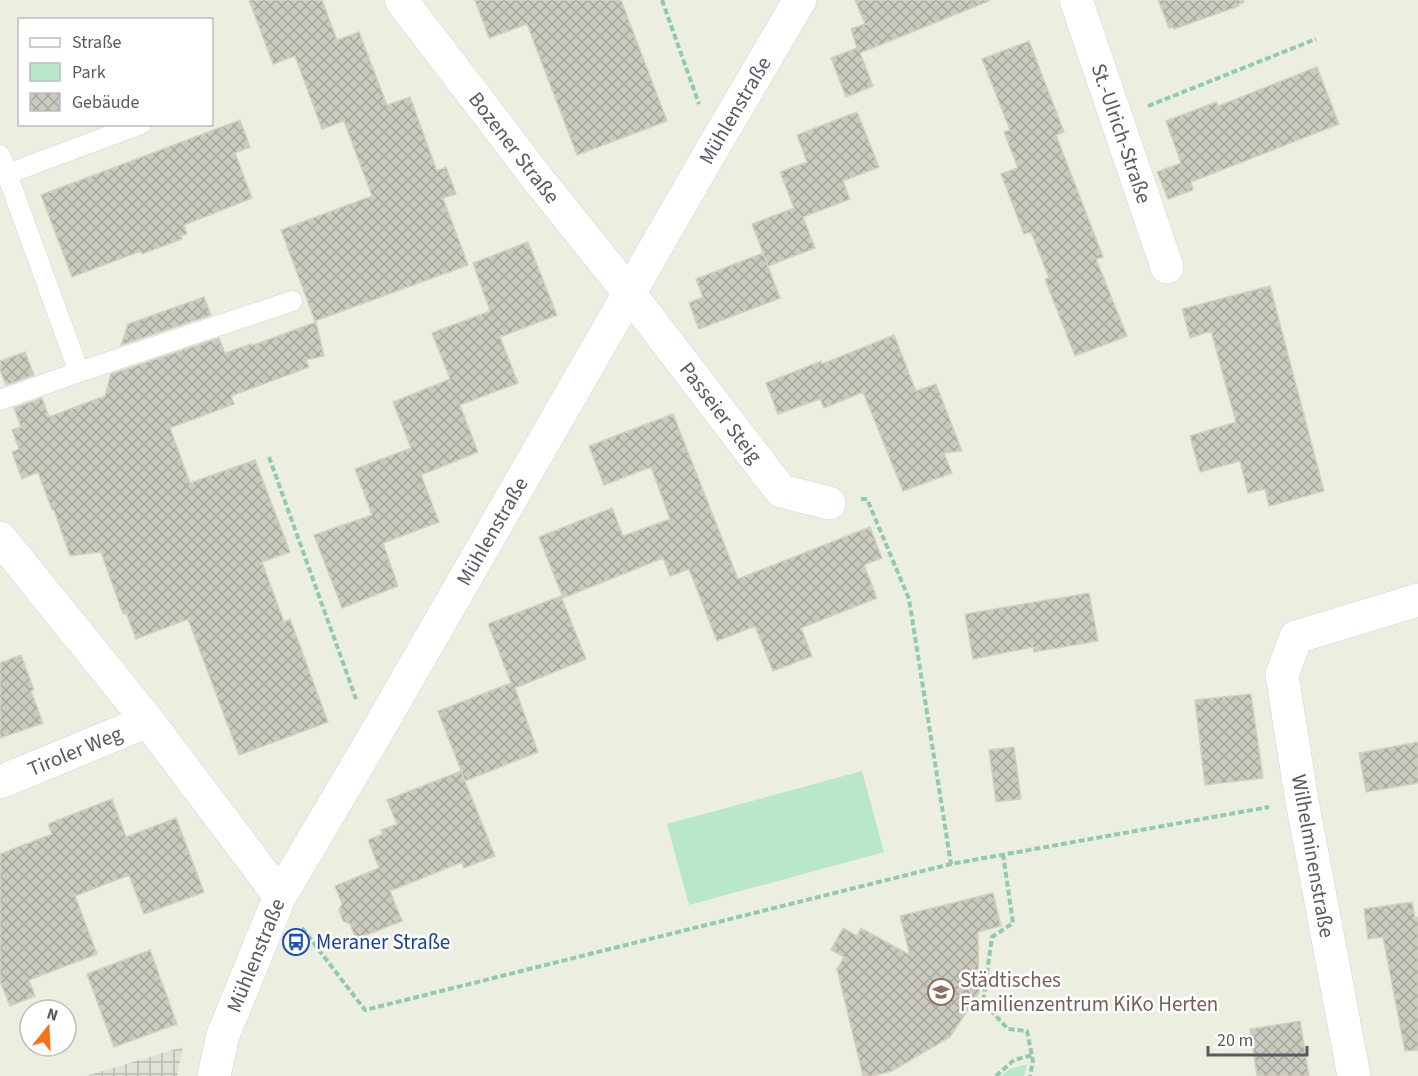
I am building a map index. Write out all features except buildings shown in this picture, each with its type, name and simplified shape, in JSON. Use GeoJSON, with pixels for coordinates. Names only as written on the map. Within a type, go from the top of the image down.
{"type":"FeatureCollection","features":[{"type":"Feature","properties":{"kind":"street","name":"Bozener Straße"},"geometry":{"type":"LineString","coordinates":[[401,0],[537,178],[630,294]]}},
{"type":"Feature","properties":{"kind":"street","name":"Mühlenstraße"},"geometry":{"type":"LineString","coordinates":[[214,1076],[223,1035],[280,896],[800,0]]}},
{"type":"Feature","properties":{"kind":"street","name":"St.-Ulrich-Straße"},"geometry":{"type":"LineString","coordinates":[[1076,0],[1167,267]]}},
{"type":"Feature","properties":{"kind":"street","name":"Passeier Steig"},"geometry":{"type":"LineString","coordinates":[[630,294],[781,491],[829,503]]}},
{"type":"Feature","properties":{"kind":"street"},"geometry":{"type":"LineString","coordinates":[[0,538],[148,721],[280,896]]}},
{"type":"Feature","properties":{"kind":"street","name":"Wilhelminenstraße"},"geometry":{"type":"LineString","coordinates":[[1353,1076],[1302,801],[1282,675],[1296,637],[1418,600]]}},
{"type":"Feature","properties":{"kind":"street","name":"Tiroler Weg"},"geometry":{"type":"LineString","coordinates":[[0,782],[148,721]]}},
{"type":"Feature","properties":{"kind":"lane"},"geometry":{"type":"LineString","coordinates":[[7,174],[136,126]]}},
{"type":"Feature","properties":{"kind":"lane"},"geometry":{"type":"LineString","coordinates":[[0,155],[79,372]]}},
{"type":"Feature","properties":{"kind":"lane"},"geometry":{"type":"LineString","coordinates":[[0,400],[292,301]]}},
{"type":"Feature","properties":{"kind":"path"},"geometry":{"type":"LineString","coordinates":[[662,0],[714,146]]}},
{"type":"Feature","properties":{"kind":"path"},"geometry":{"type":"LineString","coordinates":[[1117,119],[1316,39]]}},
{"type":"Feature","properties":{"kind":"path"},"geometry":{"type":"LineString","coordinates":[[269,457],[371,742]]}},
{"type":"Feature","properties":{"kind":"path"},"geometry":{"type":"LineString","coordinates":[[867,498],[909,599],[951,864]]}},
{"type":"Feature","properties":{"kind":"path"},"geometry":{"type":"LineString","coordinates":[[280,896],[304,932],[365,1010],[951,864],[1302,801]]}},
{"type":"Feature","properties":{"kind":"path"},"geometry":{"type":"LineString","coordinates":[[1003,854],[1013,923],[992,937],[983,1002],[1008,1029],[1027,1031],[1033,1061],[1030,1076]]}},
{"type":"Feature","properties":{"kind":"path"},"geometry":{"type":"LineString","coordinates":[[996,1076],[1014,1060],[1032,1055]]}},
{"type":"Feature","properties":{"kind":"shaded area"},"geometry":{"type":"Polygon","coordinates":[[[183,1047],[177,1076],[86,1076],[183,1047]]]}},
{"type":"Feature","properties":{"kind":"green space"},"geometry":{"type":"Polygon","coordinates":[[[862,771],[884,852],[689,905],[667,824],[862,771]]]}},
{"type":"Feature","properties":{"kind":"green space"},"geometry":{"type":"Polygon","coordinates":[[[1027,1064],[1024,1076],[1001,1076],[1010,1069],[1027,1064]]]}},
{"type":"Feature","properties":{"kind":"place","name":"Meraner Straße"},"geometry":{"type":"Point","coordinates":[296,942]}},
{"type":"Feature","properties":{"kind":"place","name":"Städtisches Familienzentrum KiKo Herten"},"geometry":{"type":"Point","coordinates":[941,992]}}]}
